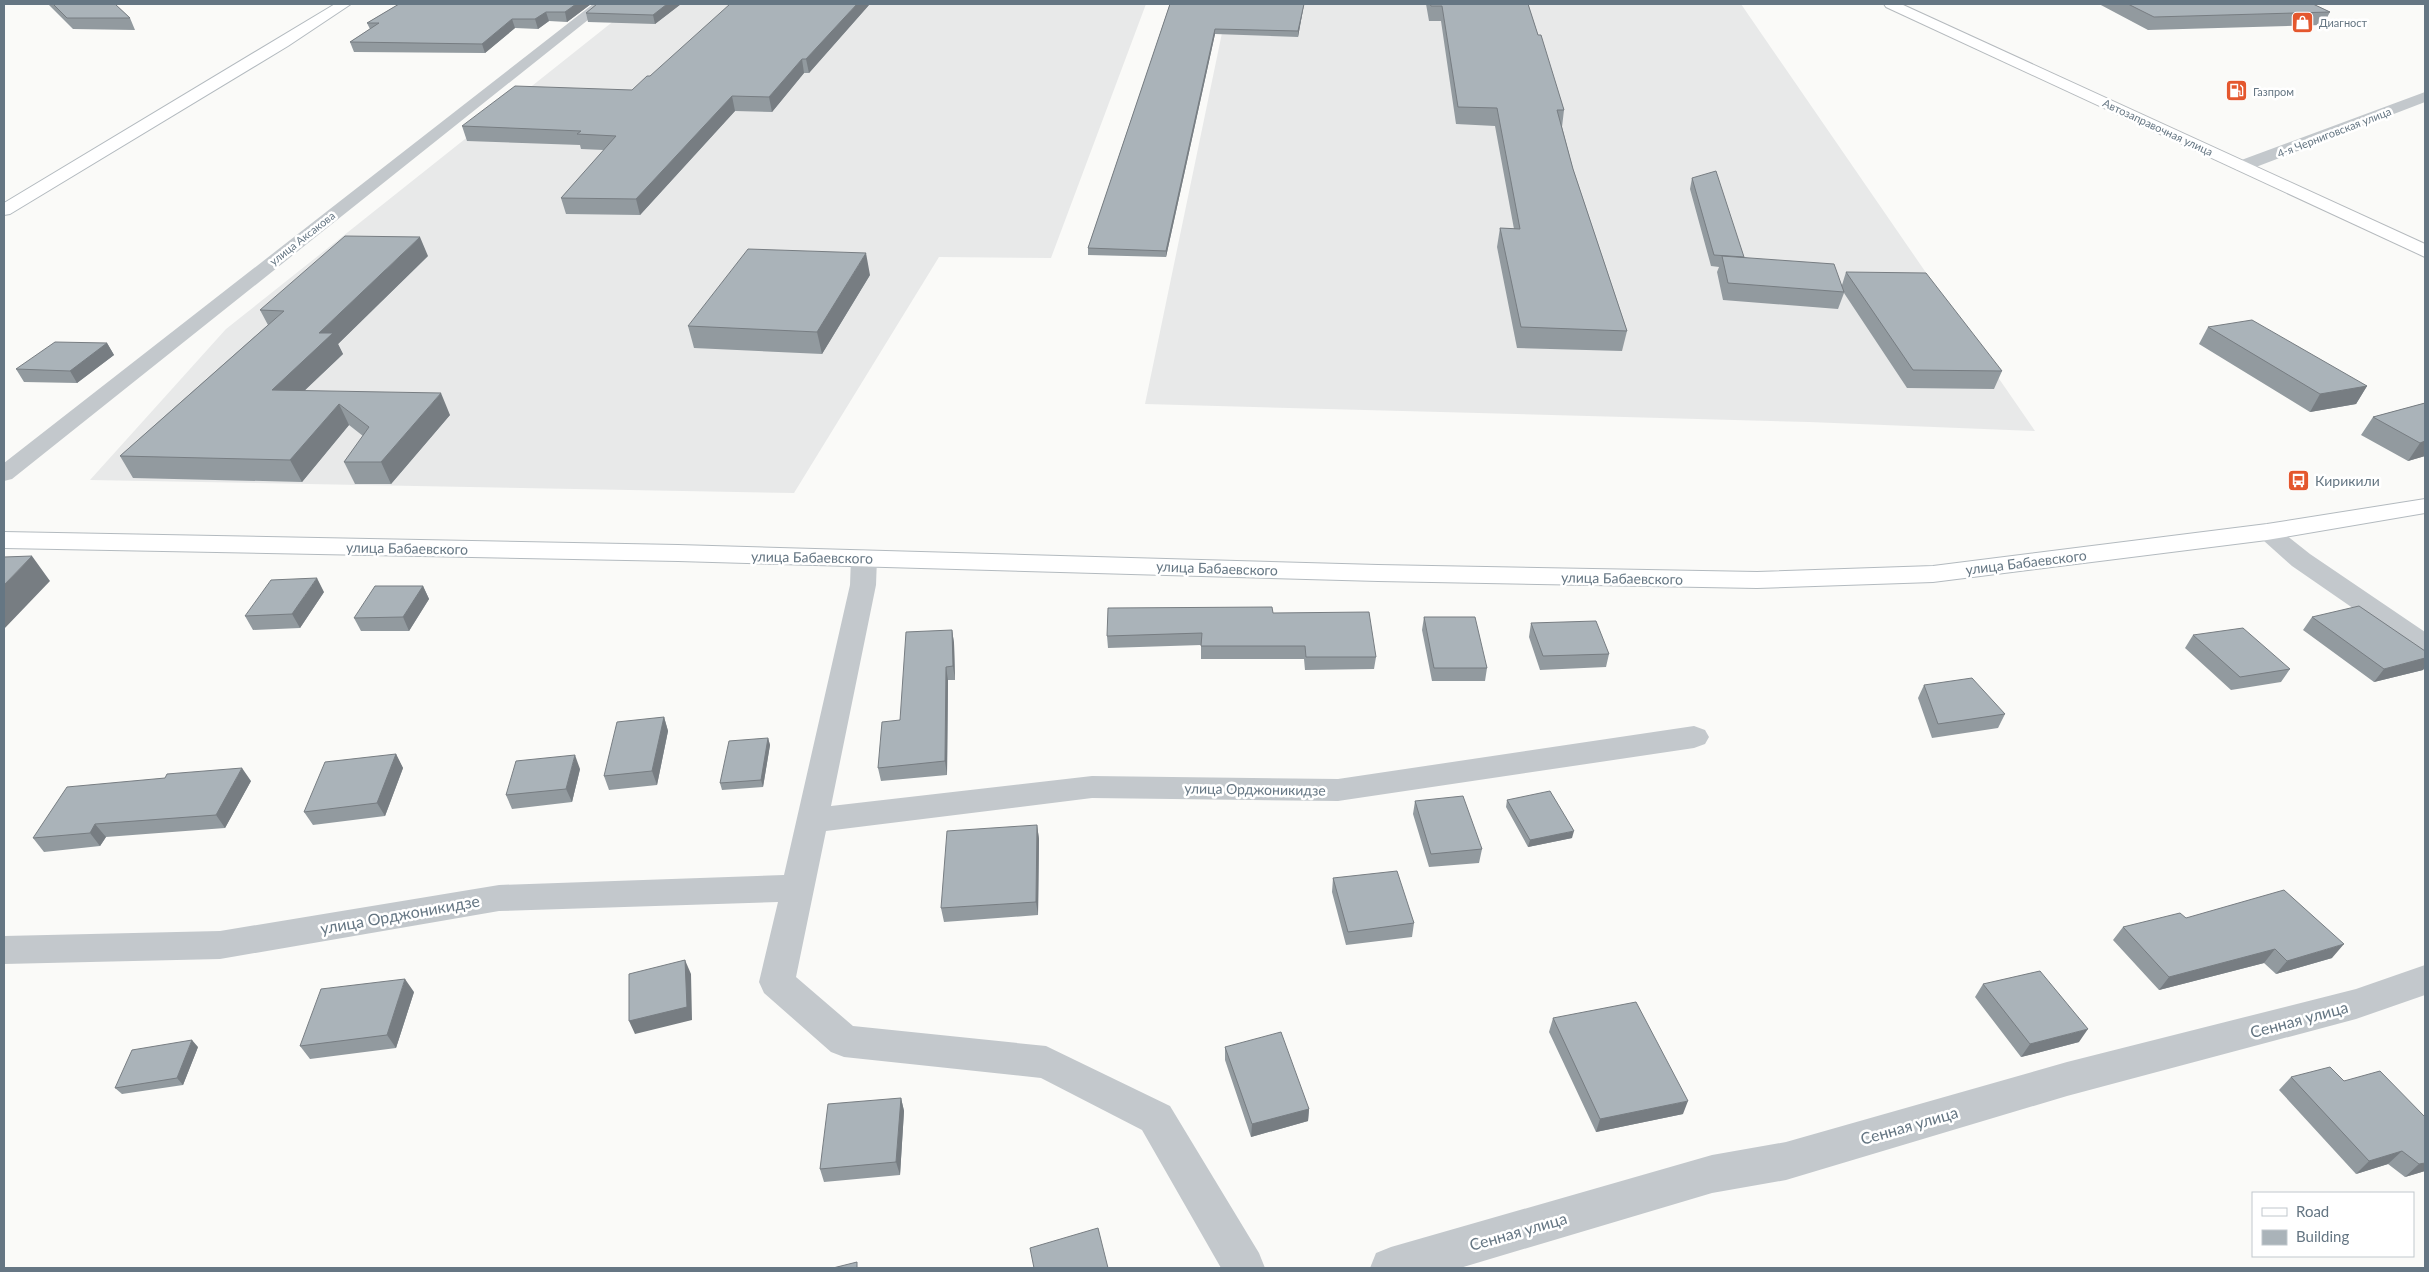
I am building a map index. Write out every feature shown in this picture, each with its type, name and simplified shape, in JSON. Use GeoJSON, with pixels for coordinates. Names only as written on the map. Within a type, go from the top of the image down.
{"type":"FeatureCollection","features":[{"type":"Feature","properties":{"kind":"main road"},"geometry":{"type":"LineString","coordinates":[[4,210],[344,4]]}},
{"type":"Feature","properties":{"kind":"main road","name":"Автозаправочная улица"},"geometry":{"type":"LineString","coordinates":[[1891,4],[2425,251]]}},
{"type":"Feature","properties":{"kind":"main road","name":"улица Бабаевского"},"geometry":{"type":"LineString","coordinates":[[4,540],[864,558],[1466,575],[1757,580],[1933,574],[2267,532],[2425,506]]}},
{"type":"Feature","properties":{"kind":"street","name":"улица Аксакова"},"geometry":{"type":"LineString","coordinates":[[4,474],[601,4]]}},
{"type":"Feature","properties":{"kind":"street","name":"4-я Черниговская улица"},"geometry":{"type":"LineString","coordinates":[[2242,166],[2425,97]]}},
{"type":"Feature","properties":{"kind":"street"},"geometry":{"type":"LineString","coordinates":[[2267,532],[2301,560],[2425,644]]}},
{"type":"Feature","properties":{"kind":"street"},"geometry":{"type":"LineString","coordinates":[[864,558],[863,585],[814,820],[777,982],[844,1041],[1046,1062],[1156,1118],[1244,1268]]}},
{"type":"Feature","properties":{"kind":"street","name":"улица Орджоникидзе"},"geometry":{"type":"LineString","coordinates":[[814,820],[1092,787],[1338,790],[1694,737]]}},
{"type":"Feature","properties":{"kind":"street","name":"улица Орджоникидзе"},"geometry":{"type":"LineString","coordinates":[[4,950],[220,945],[499,898],[798,888]]}},
{"type":"Feature","properties":{"kind":"street","name":"Сенная улица"},"geometry":{"type":"LineString","coordinates":[[1392,1268],[1712,1174],[1786,1161],[2067,1079],[2356,1004],[2425,980]]}},
{"type":"Feature","properties":{"kind":"shaded area"},"geometry":{"type":"Polygon","coordinates":[[[635,4],[1146,4],[1051,258],[939,257],[794,493],[90,480],[226,329],[635,4]]]}},
{"type":"Feature","properties":{"kind":"shaded area"},"geometry":{"type":"Polygon","coordinates":[[[1228,4],[1741,4],[2035,431],[1809,422],[1145,404],[1228,4]]]}},
{"type":"Feature","properties":{"kind":"building"},"geometry":{"type":"Polygon","coordinates":[[[53,4],[115,4],[130,18],[67,18],[53,4]]]}},
{"type":"Feature","properties":{"kind":"building"},"geometry":{"type":"Polygon","coordinates":[[[399,4],[576,4],[565,12],[546,12],[535,19],[512,19],[482,44],[350,42],[379,23],[367,23],[399,4]]]}},
{"type":"Feature","properties":{"kind":"building"},"geometry":{"type":"Polygon","coordinates":[[[597,4],[667,4],[653,15],[586,13],[597,4]]]}},
{"type":"Feature","properties":{"kind":"building"},"geometry":{"type":"Polygon","coordinates":[[[730,4],[857,4],[806,59],[802,59],[769,97],[732,96],[636,199],[561,198],[616,136],[577,134],[581,131],[462,126],[515,86],[632,90],[730,4]]]}},
{"type":"Feature","properties":{"kind":"building"},"geometry":{"type":"Polygon","coordinates":[[[1170,4],[1304,4],[1298,31],[1215,29],[1166,251],[1088,248],[1170,4]]]}},
{"type":"Feature","properties":{"kind":"building"},"geometry":{"type":"Polygon","coordinates":[[[1430,4],[1528,4],[1538,35],[1541,35],[1564,110],[1557,110],[1573,169],[1627,331],[1521,327],[1500,228],[1520,229],[1497,108],[1458,107],[1442,6],[1431,6],[1430,4]]]}},
{"type":"Feature","properties":{"kind":"building"},"geometry":{"type":"Polygon","coordinates":[[[2128,4],[2313,4],[2330,12],[2154,17],[2128,4]]]}},
{"type":"Feature","properties":{"kind":"building"},"geometry":{"type":"Polygon","coordinates":[[[1716,171],[1744,257],[1714,255],[1692,178],[1716,171]]]}},
{"type":"Feature","properties":{"kind":"building"},"geometry":{"type":"Polygon","coordinates":[[[345,236],[420,237],[319,333],[333,333],[272,390],[441,393],[381,462],[344,462],[369,427],[339,404],[290,460],[120,456],[284,311],[260,310],[345,236]]]}},
{"type":"Feature","properties":{"kind":"building"},"geometry":{"type":"Polygon","coordinates":[[[748,249],[866,253],[817,332],[688,326],[748,249]]]}},
{"type":"Feature","properties":{"kind":"building"},"geometry":{"type":"Polygon","coordinates":[[[1722,256],[1834,264],[1844,292],[1728,283],[1722,256]]]}},
{"type":"Feature","properties":{"kind":"building"},"geometry":{"type":"Polygon","coordinates":[[[1846,272],[1926,273],[2002,371],[1913,370],[1846,272]]]}},
{"type":"Feature","properties":{"kind":"building"},"geometry":{"type":"Polygon","coordinates":[[[2252,320],[2367,386],[2320,394],[2208,327],[2252,320]]]}},
{"type":"Feature","properties":{"kind":"building"},"geometry":{"type":"Polygon","coordinates":[[[55,342],[107,343],[70,371],[16,369],[55,342]]]}},
{"type":"Feature","properties":{"kind":"building"},"geometry":{"type":"Polygon","coordinates":[[[2425,403],[2425,441],[2420,443],[2373,417],[2425,403]]]}},
{"type":"Feature","properties":{"kind":"building"},"geometry":{"type":"Polygon","coordinates":[[[32,556],[4,585],[4,557],[32,556]]]}},
{"type":"Feature","properties":{"kind":"building"},"geometry":{"type":"Polygon","coordinates":[[[317,578],[292,614],[245,616],[271,580],[317,578]]]}},
{"type":"Feature","properties":{"kind":"building"},"geometry":{"type":"Polygon","coordinates":[[[375,586],[423,586],[403,617],[354,618],[375,586]]]}},
{"type":"Feature","properties":{"kind":"building"},"geometry":{"type":"Polygon","coordinates":[[[2359,606],[2425,651],[2425,658],[2384,669],[2312,617],[2359,606]]]}},
{"type":"Feature","properties":{"kind":"building"},"geometry":{"type":"Polygon","coordinates":[[[1272,607],[1273,613],[1369,612],[1376,657],[1306,657],[1305,646],[1201,646],[1202,633],[1107,636],[1108,608],[1272,607]]]}},
{"type":"Feature","properties":{"kind":"building"},"geometry":{"type":"Polygon","coordinates":[[[1424,617],[1475,617],[1487,668],[1434,668],[1424,617]]]}},
{"type":"Feature","properties":{"kind":"building"},"geometry":{"type":"Polygon","coordinates":[[[1596,621],[1609,654],[1543,656],[1531,623],[1596,621]]]}},
{"type":"Feature","properties":{"kind":"building"},"geometry":{"type":"Polygon","coordinates":[[[2243,628],[2290,669],[2240,677],[2193,635],[2243,628]]]}},
{"type":"Feature","properties":{"kind":"building"},"geometry":{"type":"Polygon","coordinates":[[[952,630],[953,666],[946,667],[945,761],[878,768],[882,722],[900,720],[906,632],[952,630]]]}},
{"type":"Feature","properties":{"kind":"building"},"geometry":{"type":"Polygon","coordinates":[[[1972,678],[2005,714],[1938,724],[1924,685],[1972,678]]]}},
{"type":"Feature","properties":{"kind":"building"},"geometry":{"type":"Polygon","coordinates":[[[664,717],[652,771],[604,776],[617,722],[664,717]]]}},
{"type":"Feature","properties":{"kind":"building"},"geometry":{"type":"Polygon","coordinates":[[[768,738],[761,780],[720,783],[729,741],[768,738]]]}},
{"type":"Feature","properties":{"kind":"building"},"geometry":{"type":"Polygon","coordinates":[[[396,754],[377,803],[304,812],[325,762],[396,754]]]}},
{"type":"Feature","properties":{"kind":"building"},"geometry":{"type":"Polygon","coordinates":[[[575,755],[566,789],[506,795],[516,761],[575,755]]]}},
{"type":"Feature","properties":{"kind":"building"},"geometry":{"type":"Polygon","coordinates":[[[242,768],[216,815],[95,824],[90,833],[33,838],[67,787],[165,778],[167,774],[242,768]]]}},
{"type":"Feature","properties":{"kind":"building"},"geometry":{"type":"Polygon","coordinates":[[[1550,791],[1574,831],[1530,840],[1507,800],[1550,791]]]}},
{"type":"Feature","properties":{"kind":"building"},"geometry":{"type":"Polygon","coordinates":[[[1463,796],[1482,849],[1431,854],[1415,801],[1463,796]]]}},
{"type":"Feature","properties":{"kind":"building"},"geometry":{"type":"Polygon","coordinates":[[[1037,825],[1036,902],[941,908],[947,831],[1037,825]]]}},
{"type":"Feature","properties":{"kind":"building"},"geometry":{"type":"Polygon","coordinates":[[[1397,871],[1414,923],[1348,932],[1333,878],[1397,871]]]}},
{"type":"Feature","properties":{"kind":"building"},"geometry":{"type":"Polygon","coordinates":[[[2284,890],[2344,944],[2287,961],[2275,949],[2169,977],[2123,927],[2180,913],[2186,918],[2284,890]]]}},
{"type":"Feature","properties":{"kind":"building"},"geometry":{"type":"Polygon","coordinates":[[[685,960],[687,1007],[629,1021],[629,974],[685,960]]]}},
{"type":"Feature","properties":{"kind":"building"},"geometry":{"type":"Polygon","coordinates":[[[2040,971],[2088,1029],[2030,1044],[1983,984],[2040,971]]]}},
{"type":"Feature","properties":{"kind":"building"},"geometry":{"type":"Polygon","coordinates":[[[405,979],[387,1035],[300,1046],[321,989],[405,979]]]}},
{"type":"Feature","properties":{"kind":"building"},"geometry":{"type":"Polygon","coordinates":[[[1636,1002],[1688,1101],[1600,1119],[1553,1018],[1636,1002]]]}},
{"type":"Feature","properties":{"kind":"building"},"geometry":{"type":"Polygon","coordinates":[[[1281,1032],[1309,1109],[1252,1124],[1225,1047],[1281,1032]]]}},
{"type":"Feature","properties":{"kind":"building"},"geometry":{"type":"Polygon","coordinates":[[[192,1040],[177,1078],[115,1088],[132,1050],[192,1040]]]}},
{"type":"Feature","properties":{"kind":"building"},"geometry":{"type":"Polygon","coordinates":[[[2330,1067],[2344,1081],[2380,1071],[2425,1117],[2425,1163],[2419,1164],[2402,1151],[2369,1161],[2291,1077],[2330,1067]]]}},
{"type":"Feature","properties":{"kind":"building"},"geometry":{"type":"Polygon","coordinates":[[[901,1098],[896,1162],[820,1169],[828,1104],[901,1098]]]}},
{"type":"Feature","properties":{"kind":"building"},"geometry":{"type":"Polygon","coordinates":[[[1098,1228],[1108,1268],[1034,1268],[1030,1248],[1098,1228]]]}},
{"type":"Feature","properties":{"kind":"building"},"geometry":{"type":"Polygon","coordinates":[[[857,1262],[857,1268],[833,1268],[857,1262]]]}},
{"type":"Feature","properties":{"kind":"place","name":"Диагност"},"geometry":{"type":"Point","coordinates":[2303,22]}},
{"type":"Feature","properties":{"kind":"place","name":"Газпром"},"geometry":{"type":"Point","coordinates":[2237,91]}},
{"type":"Feature","properties":{"kind":"place","name":"Кирикили"},"geometry":{"type":"Point","coordinates":[2299,480]}}]}
